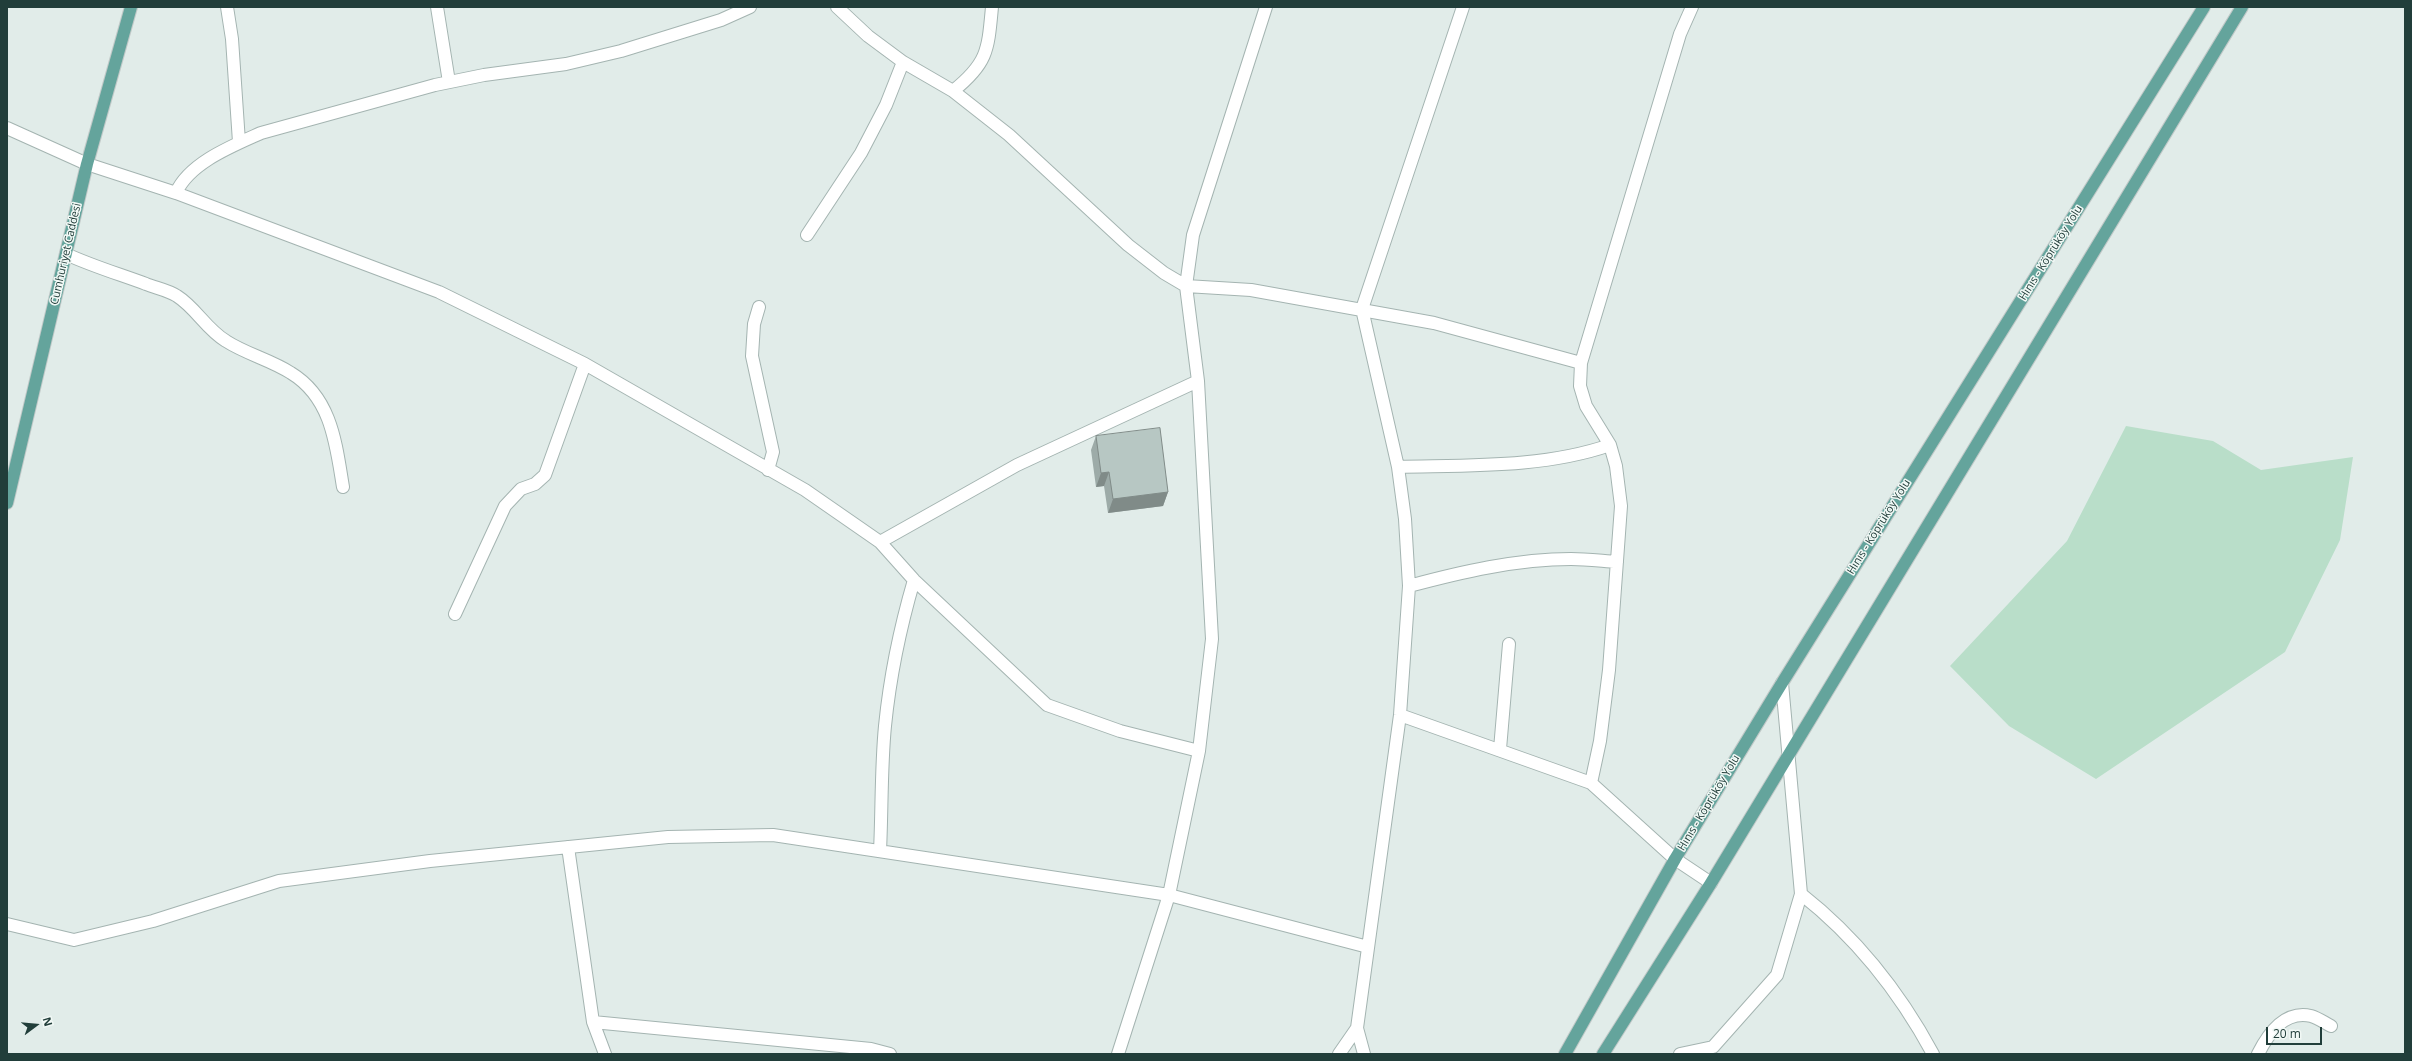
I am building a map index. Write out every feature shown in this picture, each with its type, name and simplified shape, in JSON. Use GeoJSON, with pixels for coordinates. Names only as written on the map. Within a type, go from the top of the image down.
{"type":"FeatureCollection","features":[{"type":"Feature","properties":{"kind":"main road","name":"Cumhuriyet Caddesi"},"geometry":{"type":"LineString","coordinates":[[7,503],[87,164],[130,7]]}},
{"type":"Feature","properties":{"kind":"main road","name":"Hınıs - Köprüköy Yolu"},"geometry":{"type":"LineString","coordinates":[[1565,1054],[1675,859],[1782,683],[2204,7]]}},
{"type":"Feature","properties":{"kind":"main road"},"geometry":{"type":"LineString","coordinates":[[1603,1054],[1711,883],[2242,7]]}},
{"type":"Feature","properties":{"kind":"street"},"geometry":{"type":"LineString","coordinates":[[227,7],[232,39],[239,142]]}},
{"type":"Feature","properties":{"kind":"street"},"geometry":{"type":"LineString","coordinates":[[437,7],[449,82]]}},
{"type":"Feature","properties":{"kind":"street"},"geometry":{"type":"LineString","coordinates":[[176,193],[180,184],[191,172],[239,142],[261,133],[449,82],[566,64],[621,51],[714,23],[750,7]]}},
{"type":"Feature","properties":{"kind":"street"},"geometry":{"type":"LineString","coordinates":[[837,7],[868,36],[903,62],[953,91],[1009,135],[1128,245],[1164,273],[1186,286],[1251,290],[1434,323],[1581,363]]}},
{"type":"Feature","properties":{"kind":"street"},"geometry":{"type":"LineString","coordinates":[[953,91],[972,76],[985,54],[991,29],[992,7]]}},
{"type":"Feature","properties":{"kind":"street"},"geometry":{"type":"LineString","coordinates":[[1118,1054],[1169,895],[1199,751],[1212,639],[1198,381],[1186,286],[1193,235],[1266,7]]}},
{"type":"Feature","properties":{"kind":"street"},"geometry":{"type":"LineString","coordinates":[[1364,1054],[1357,1028],[1400,714],[1409,586],[1405,519],[1398,467],[1362,309],[1462,7]]}},
{"type":"Feature","properties":{"kind":"street"},"geometry":{"type":"LineString","coordinates":[[1591,783],[1600,741],[1608,678],[1621,506],[1616,466],[1610,445],[1586,406],[1580,386],[1581,363],[1680,34],[1692,7]]}},
{"type":"Feature","properties":{"kind":"street"},"geometry":{"type":"LineString","coordinates":[[807,235],[861,154],[886,105],[903,62]]}},
{"type":"Feature","properties":{"kind":"street"},"geometry":{"type":"LineString","coordinates":[[7,128],[87,164],[176,193],[439,292],[585,364],[805,490],[880,542],[914,580],[1047,705],[1120,731],[1199,751]]}},
{"type":"Feature","properties":{"kind":"street"},"geometry":{"type":"LineString","coordinates":[[66,254],[176,295],[192,308],[207,327],[216,335],[238,348],[291,373],[304,382],[315,394],[329,419],[343,488]]}},
{"type":"Feature","properties":{"kind":"street"},"geometry":{"type":"LineString","coordinates":[[759,308],[754,324],[752,356],[773,452],[768,470]]}},
{"type":"Feature","properties":{"kind":"street"},"geometry":{"type":"LineString","coordinates":[[456,614],[505,506],[521,489],[535,484],[545,476],[585,364]]}},
{"type":"Feature","properties":{"kind":"street"},"geometry":{"type":"LineString","coordinates":[[880,542],[1017,465],[1198,381]]}},
{"type":"Feature","properties":{"kind":"street"},"geometry":{"type":"LineString","coordinates":[[1398,467],[1555,458],[1590,452],[1610,445]]}},
{"type":"Feature","properties":{"kind":"street"},"geometry":{"type":"LineString","coordinates":[[1409,586],[1458,574],[1519,564],[1571,559],[1617,562]]}},
{"type":"Feature","properties":{"kind":"street"},"geometry":{"type":"LineString","coordinates":[[880,851],[885,727],[900,629],[914,580]]}},
{"type":"Feature","properties":{"kind":"street"},"geometry":{"type":"LineString","coordinates":[[1500,749],[1509,644]]}},
{"type":"Feature","properties":{"kind":"street"},"geometry":{"type":"LineString","coordinates":[[1680,1054],[1714,1050],[1777,975],[1800,894],[1787,756],[1782,683]]}},
{"type":"Feature","properties":{"kind":"street"},"geometry":{"type":"LineString","coordinates":[[1400,714],[1591,783],[1675,859],[1711,883]]}},
{"type":"Feature","properties":{"kind":"street"},"geometry":{"type":"LineString","coordinates":[[7,924],[74,940],[153,921],[279,881],[430,861],[668,837],[773,835],[1169,895],[1368,947]]}},
{"type":"Feature","properties":{"kind":"street"},"geometry":{"type":"LineString","coordinates":[[568,847],[592,1022],[605,1054]]}},
{"type":"Feature","properties":{"kind":"street"},"geometry":{"type":"LineString","coordinates":[[1800,894],[1841,928],[1883,974],[1903,1002],[1933,1054]]}},
{"type":"Feature","properties":{"kind":"street"},"geometry":{"type":"LineString","coordinates":[[2258,1054],[2268,1035],[2275,1028],[2293,1018],[2311,1016],[2331,1026]]}},
{"type":"Feature","properties":{"kind":"street"},"geometry":{"type":"LineString","coordinates":[[592,1022],[871,1049],[890,1054]]}},
{"type":"Feature","properties":{"kind":"street"},"geometry":{"type":"LineString","coordinates":[[1339,1054],[1357,1028]]}},
{"type":"Feature","properties":{"kind":"green space"},"geometry":{"type":"Polygon","coordinates":[[[2126,426],[2213,441],[2261,470],[2353,457],[2340,540],[2285,652],[2096,779],[2009,726],[1950,666],[2067,541],[2126,426]]]}},
{"type":"Feature","properties":{"kind":"building"},"geometry":{"type":"Polygon","coordinates":[[[1160,428],[1168,492],[1113,499],[1109,472],[1101,473],[1096,436],[1160,428]]]}}]}
